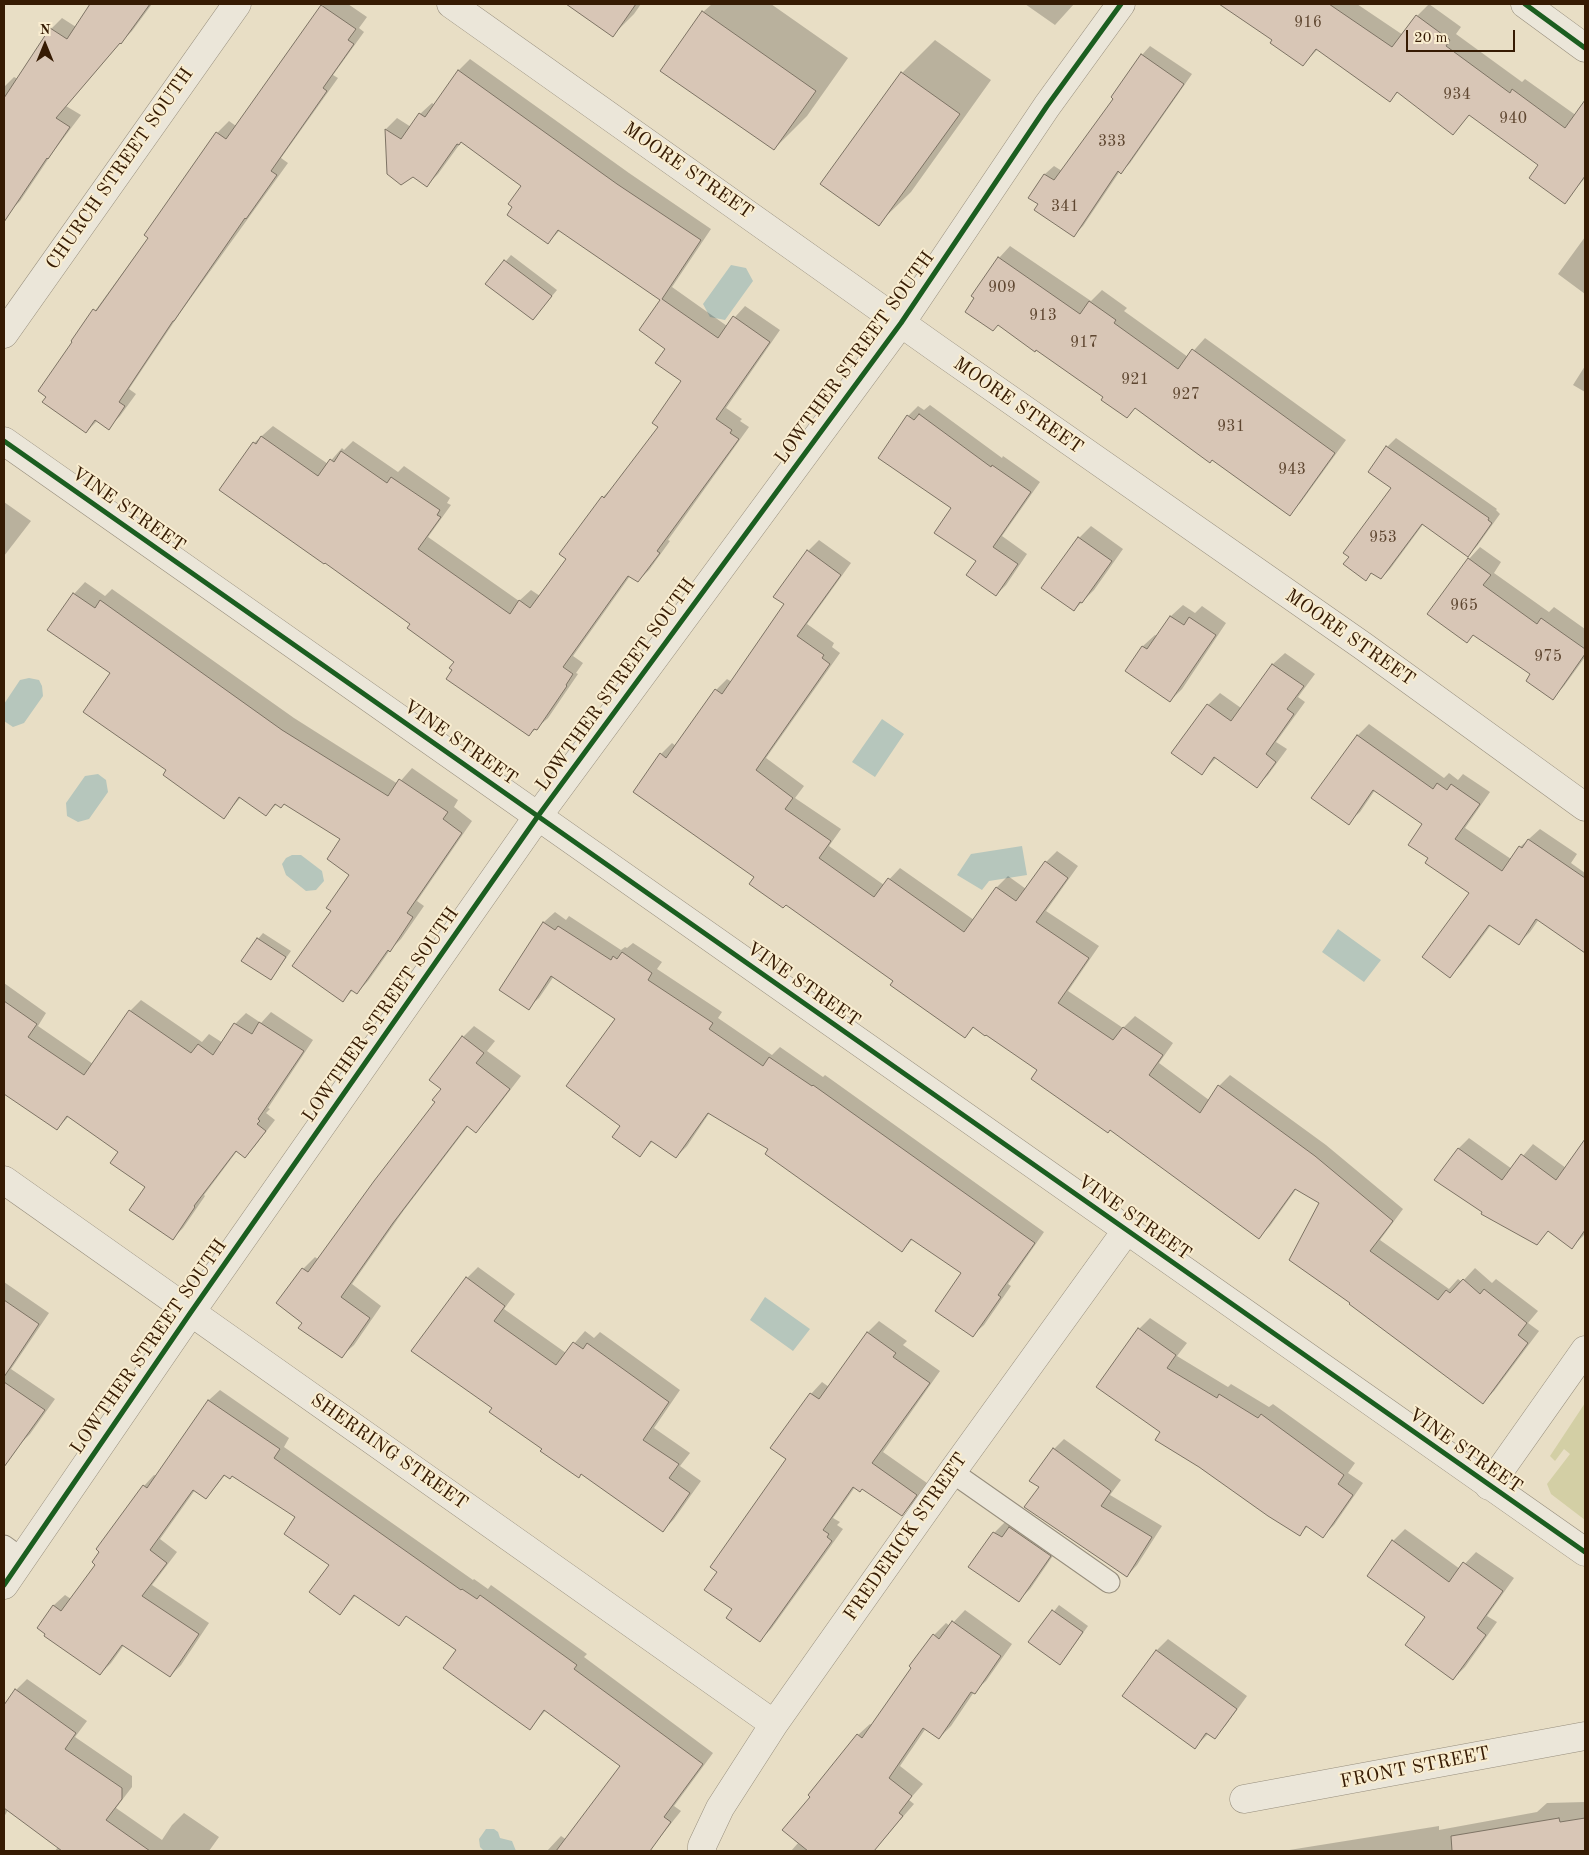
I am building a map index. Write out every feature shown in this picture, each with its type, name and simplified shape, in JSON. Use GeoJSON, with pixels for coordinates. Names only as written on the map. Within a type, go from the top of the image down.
{"type":"FeatureCollection","features":[{"type":"Feature","properties":{"kind":"street","name":"CHURCH STREET SOUTH"},"geometry":{"type":"LineString","coordinates":[[4,334],[237,4]]}},
{"type":"Feature","properties":{"kind":"street","name":"MOORE STREET"},"geometry":{"type":"LineString","coordinates":[[451,4],[901,323],[1364,646],[1585,807]]}},
{"type":"Feature","properties":{"kind":"street","name":"LOWTHER STREET SOUTH"},"geometry":{"type":"LineString","coordinates":[[4,1585],[13,1552],[191,1312],[538,816],[901,323],[1047,106],[1121,4]]}},
{"type":"Feature","properties":{"kind":"street"},"geometry":{"type":"LineString","coordinates":[[1525,4],[1585,48]]}},
{"type":"Feature","properties":{"kind":"street","name":"VINE STREET"},"geometry":{"type":"LineString","coordinates":[[4,441],[1585,1552]]}},
{"type":"Feature","properties":{"kind":"street","name":"SHERRING STREET"},"geometry":{"type":"LineString","coordinates":[[4,1180],[774,1724]]}},
{"type":"Feature","properties":{"kind":"street","name":"FREDERICK STREET"},"geometry":{"type":"LineString","coordinates":[[702,1851],[702,1846],[720,1808],[774,1724],[952,1472],[1126,1231]]}},
{"type":"Feature","properties":{"kind":"street"},"geometry":{"type":"LineString","coordinates":[[1489,1486],[1585,1350]]}},
{"type":"Feature","properties":{"kind":"street","name":"FRONT STREET"},"geometry":{"type":"LineString","coordinates":[[1244,1799],[1585,1736]]}},
{"type":"Feature","properties":{"kind":"lane"},"geometry":{"type":"LineString","coordinates":[[952,1472],[1109,1582]]}},
{"type":"Feature","properties":{"kind":"shaded area"},"geometry":{"type":"Polygon","coordinates":[[[731,265],[746,268],[753,281],[725,320],[710,317],[703,304],[731,265]]]}},
{"type":"Feature","properties":{"kind":"shaded area"},"geometry":{"type":"Polygon","coordinates":[[[29,678],[39,680],[43,696],[24,723],[13,727],[4,721],[4,704],[20,680],[29,678]]]}},
{"type":"Feature","properties":{"kind":"shaded area"},"geometry":{"type":"Polygon","coordinates":[[[882,719],[904,734],[875,777],[852,762],[882,719]]]}},
{"type":"Feature","properties":{"kind":"shaded area"},"geometry":{"type":"Polygon","coordinates":[[[98,774],[106,780],[108,792],[89,819],[78,822],[67,816],[66,803],[85,776],[98,774]]]}},
{"type":"Feature","properties":{"kind":"shaded area"},"geometry":{"type":"Polygon","coordinates":[[[1022,846],[1027,875],[989,881],[982,890],[957,875],[971,854],[1022,846]]]}},
{"type":"Feature","properties":{"kind":"shaded area"},"geometry":{"type":"Polygon","coordinates":[[[292,855],[301,855],[322,871],[324,881],[316,890],[306,891],[286,875],[282,864],[286,858],[292,855]]]}},
{"type":"Feature","properties":{"kind":"shaded area"},"geometry":{"type":"Polygon","coordinates":[[[1338,929],[1381,960],[1364,982],[1322,952],[1338,929]]]}},
{"type":"Feature","properties":{"kind":"shaded area"},"geometry":{"type":"Polygon","coordinates":[[[765,1297],[810,1329],[793,1351],[750,1320],[765,1297]]]}},
{"type":"Feature","properties":{"kind":"shaded area"},"geometry":{"type":"Polygon","coordinates":[[[1585,1403],[1585,1520],[1551,1494],[1547,1484],[1570,1454],[1564,1449],[1555,1461],[1550,1456],[1585,1403]]]}},
{"type":"Feature","properties":{"kind":"shaded area"},"geometry":{"type":"Polygon","coordinates":[[[486,1829],[494,1829],[498,1832],[500,1838],[512,1841],[516,1851],[484,1851],[480,1847],[479,1839],[486,1829]]]}},
{"type":"Feature","properties":{"kind":"building"},"geometry":{"type":"Polygon","coordinates":[[[90,4],[150,4],[121,44],[56,118],[70,127],[4,222],[4,98],[50,28],[67,39],[90,4]]]}},
{"type":"Feature","properties":{"kind":"building"},"geometry":{"type":"Polygon","coordinates":[[[566,4],[636,4],[613,37],[566,4]]]}},
{"type":"Feature","properties":{"kind":"building"},"geometry":{"type":"Polygon","coordinates":[[[1219,4],[1329,4],[1392,47],[1416,15],[1450,40],[1446,46],[1510,93],[1512,89],[1565,128],[1585,100],[1585,176],[1565,204],[1529,178],[1538,165],[1469,115],[1453,135],[1397,92],[1390,102],[1316,49],[1303,66],[1270,43],[1272,40],[1219,4]]]}},
{"type":"Feature","properties":{"kind":"building"},"geometry":{"type":"Polygon","coordinates":[[[321,5],[356,29],[348,40],[354,44],[323,88],[327,91],[271,171],[277,175],[173,321],[119,402],[125,406],[109,430],[95,420],[86,433],[42,402],[46,397],[38,391],[93,309],[96,311],[148,238],[144,235],[216,132],[226,139],[321,5]]]}},
{"type":"Feature","properties":{"kind":"building"},"geometry":{"type":"Polygon","coordinates":[[[702,11],[816,91],[774,150],[660,71],[702,11]]]}},
{"type":"Feature","properties":{"kind":"building"},"geometry":{"type":"Polygon","coordinates":[[[1141,54],[1184,84],[1121,174],[1118,171],[1074,237],[1034,210],[1038,204],[1028,198],[1044,174],[1054,180],[1113,99],[1111,97],[1141,54]]]}},
{"type":"Feature","properties":{"kind":"building"},"geometry":{"type":"Polygon","coordinates":[[[458,70],[617,184],[701,240],[662,299],[718,338],[733,316],[770,342],[716,419],[732,430],[730,433],[739,439],[657,551],[660,553],[638,582],[628,576],[563,667],[573,674],[537,730],[534,729],[529,736],[446,679],[452,670],[449,668],[454,662],[407,628],[410,624],[219,490],[253,442],[256,444],[261,436],[318,476],[330,459],[334,462],[341,451],[387,483],[391,477],[440,510],[437,515],[441,517],[418,549],[510,614],[519,600],[530,608],[566,559],[559,554],[602,496],[604,498],[658,427],[652,423],[681,381],[655,363],[665,349],[639,330],[660,300],[558,230],[548,244],[507,215],[512,207],[508,204],[521,186],[461,142],[459,145],[457,144],[427,187],[413,177],[401,185],[387,174],[385,129],[401,139],[419,113],[425,117],[458,70]]]}},
{"type":"Feature","properties":{"kind":"building"},"geometry":{"type":"Polygon","coordinates":[[[901,72],[960,114],[879,226],[820,184],[901,72]]]}},
{"type":"Feature","properties":{"kind":"building"},"geometry":{"type":"Polygon","coordinates":[[[998,257],[1080,314],[1089,301],[1116,320],[1114,323],[1178,369],[1192,349],[1335,453],[1290,516],[1212,460],[1210,463],[1135,408],[1127,418],[1101,400],[1103,397],[998,325],[993,331],[965,312],[974,298],[971,296],[998,257]]]}},
{"type":"Feature","properties":{"kind":"building"},"geometry":{"type":"Polygon","coordinates":[[[504,260],[552,296],[533,320],[485,284],[504,260]]]}},
{"type":"Feature","properties":{"kind":"building"},"geometry":{"type":"Polygon","coordinates":[[[919,414],[991,467],[992,465],[1031,492],[993,547],[1018,564],[996,596],[966,575],[976,561],[934,533],[951,508],[878,458],[907,415],[914,420],[919,414]]]}},
{"type":"Feature","properties":{"kind":"building"},"geometry":{"type":"Polygon","coordinates":[[[1386,446],[1489,518],[1488,520],[1492,523],[1468,557],[1422,524],[1381,579],[1371,573],[1366,581],[1343,564],[1349,557],[1343,553],[1391,488],[1368,472],[1386,446]]]}},
{"type":"Feature","properties":{"kind":"building"},"geometry":{"type":"Polygon","coordinates":[[[1078,537],[1112,561],[1082,603],[1080,602],[1074,611],[1041,588],[1078,537]]]}},
{"type":"Feature","properties":{"kind":"building"},"geometry":{"type":"Polygon","coordinates":[[[807,550],[841,575],[797,636],[824,655],[822,658],[830,664],[756,770],[793,798],[785,809],[831,841],[819,858],[874,897],[888,878],[964,932],[996,887],[1016,901],[1045,861],[1068,878],[1036,922],[1089,958],[1058,1003],[1113,1040],[1123,1027],[1163,1055],[1149,1075],[1200,1113],[1218,1085],[1315,1156],[1393,1221],[1370,1251],[1438,1300],[1446,1290],[1450,1293],[1463,1279],[1480,1294],[1484,1289],[1527,1323],[1518,1335],[1528,1343],[1483,1404],[1350,1303],[1289,1260],[1319,1203],[1295,1189],[1259,1239],[1110,1130],[1108,1133],[1031,1079],[1037,1070],[973,1027],[965,1038],[890,985],[893,981],[786,905],[783,908],[749,884],[754,877],[633,792],[660,753],[666,758],[715,689],[722,694],[784,604],[773,597],[807,550]]]}},
{"type":"Feature","properties":{"kind":"building"},"geometry":{"type":"Polygon","coordinates":[[[1468,558],[1491,575],[1483,585],[1537,624],[1541,618],[1585,649],[1585,654],[1553,700],[1526,681],[1530,674],[1473,635],[1467,643],[1427,614],[1468,558]]]}},
{"type":"Feature","properties":{"kind":"building"},"geometry":{"type":"Polygon","coordinates":[[[73,593],[95,608],[100,600],[282,730],[388,796],[399,779],[448,812],[443,819],[462,833],[407,913],[413,917],[390,952],[388,950],[357,994],[351,990],[343,1002],[292,966],[331,911],[326,908],[349,875],[327,859],[340,839],[284,804],[281,808],[275,804],[266,816],[239,797],[224,819],[163,775],[166,770],[83,712],[110,673],[47,630],[73,593]]]}},
{"type":"Feature","properties":{"kind":"building"},"geometry":{"type":"Polygon","coordinates":[[[1170,616],[1184,625],[1189,617],[1216,635],[1170,702],[1125,671],[1142,646],[1147,649],[1170,616]]]}},
{"type":"Feature","properties":{"kind":"building"},"geometry":{"type":"Polygon","coordinates":[[[1272,664],[1304,686],[1287,709],[1294,714],[1266,754],[1276,762],[1257,788],[1214,757],[1202,775],[1171,753],[1207,704],[1231,721],[1272,664]]]}},
{"type":"Feature","properties":{"kind":"building"},"geometry":{"type":"Polygon","coordinates":[[[1357,735],[1433,789],[1437,783],[1447,790],[1451,784],[1480,804],[1455,839],[1502,871],[1519,846],[1522,848],[1528,839],[1585,878],[1585,953],[1536,919],[1519,945],[1489,925],[1450,978],[1422,957],[1469,893],[1425,863],[1428,858],[1408,845],[1422,824],[1373,790],[1349,825],[1311,798],[1357,735]]]}},
{"type":"Feature","properties":{"kind":"building"},"geometry":{"type":"Polygon","coordinates":[[[543,922],[555,930],[558,926],[611,960],[613,956],[617,959],[622,952],[652,973],[648,980],[713,1023],[709,1029],[763,1066],[769,1057],[813,1085],[1035,1243],[998,1295],[1001,1297],[973,1337],[935,1311],[961,1273],[911,1239],[902,1252],[765,1154],[768,1149],[708,1113],[676,1158],[651,1141],[640,1157],[612,1137],[620,1126],[566,1086],[615,1019],[551,976],[529,1010],[499,990],[543,922]]]}},
{"type":"Feature","properties":{"kind":"building"},"geometry":{"type":"Polygon","coordinates":[[[257,938],[286,957],[271,980],[241,961],[257,938]]]}},
{"type":"Feature","properties":{"kind":"building"},"geometry":{"type":"Polygon","coordinates":[[[4,1001],[37,1024],[28,1037],[84,1075],[129,1010],[191,1053],[198,1044],[213,1055],[234,1023],[252,1034],[259,1022],[304,1051],[258,1119],[260,1121],[257,1124],[266,1131],[245,1158],[236,1151],[194,1206],[173,1240],[129,1210],[145,1187],[110,1163],[118,1152],[67,1116],[57,1130],[4,1094],[4,1001]]]}},
{"type":"Feature","properties":{"kind":"building"},"geometry":{"type":"Polygon","coordinates":[[[462,1036],[484,1053],[476,1063],[510,1089],[476,1133],[467,1126],[393,1223],[341,1297],[370,1318],[342,1358],[298,1328],[302,1323],[276,1303],[302,1268],[308,1272],[374,1181],[435,1102],[432,1100],[441,1089],[429,1080],[462,1036]]]}},
{"type":"Feature","properties":{"kind":"building"},"geometry":{"type":"Polygon","coordinates":[[[1585,1139],[1585,1230],[1572,1249],[1548,1231],[1537,1245],[1481,1214],[1482,1212],[1434,1180],[1458,1148],[1502,1180],[1521,1154],[1556,1180],[1585,1139]]]}},
{"type":"Feature","properties":{"kind":"building"},"geometry":{"type":"Polygon","coordinates":[[[466,1277],[505,1306],[494,1321],[556,1365],[573,1342],[583,1349],[587,1343],[669,1402],[643,1440],[679,1464],[669,1478],[690,1493],[663,1532],[581,1474],[579,1478],[540,1451],[542,1449],[489,1412],[492,1408],[411,1351],[466,1277]]]}},
{"type":"Feature","properties":{"kind":"building"},"geometry":{"type":"Polygon","coordinates":[[[4,1300],[39,1324],[4,1377],[4,1300]]]}},
{"type":"Feature","properties":{"kind":"building"},"geometry":{"type":"Polygon","coordinates":[[[1138,1328],[1176,1355],[1167,1368],[1217,1398],[1219,1394],[1258,1418],[1261,1414],[1344,1475],[1338,1484],[1353,1495],[1323,1538],[1306,1526],[1300,1536],[1268,1516],[1199,1467],[1155,1440],[1160,1432],[1096,1387],[1138,1328]]]}},
{"type":"Feature","properties":{"kind":"building"},"geometry":{"type":"Polygon","coordinates":[[[867,1332],[896,1353],[893,1357],[930,1383],[872,1463],[917,1495],[902,1516],[862,1489],[860,1492],[853,1487],[823,1530],[829,1534],[827,1537],[832,1541],[760,1642],[726,1618],[732,1609],[704,1590],[717,1572],[710,1567],[786,1459],[770,1448],[810,1393],[819,1399],[867,1332]]]}},
{"type":"Feature","properties":{"kind":"building"},"geometry":{"type":"Polygon","coordinates":[[[4,1382],[45,1410],[4,1467],[4,1382]]]}},
{"type":"Feature","properties":{"kind":"building"},"geometry":{"type":"Polygon","coordinates":[[[208,1400],[280,1449],[274,1458],[461,1590],[477,1599],[480,1595],[577,1665],[574,1669],[703,1764],[664,1817],[671,1822],[650,1851],[556,1851],[620,1766],[544,1710],[530,1730],[443,1668],[456,1650],[406,1616],[399,1626],[354,1595],[340,1615],[309,1592],[329,1565],[284,1534],[295,1517],[232,1476],[230,1479],[224,1475],[206,1499],[193,1490],[150,1550],[167,1563],[142,1596],[199,1634],[170,1677],[122,1645],[100,1675],[44,1636],[45,1634],[37,1628],[53,1605],[61,1611],[95,1565],[92,1562],[99,1552],[96,1549],[143,1485],[147,1488],[208,1400]]]}},
{"type":"Feature","properties":{"kind":"building"},"geometry":{"type":"Polygon","coordinates":[[[1053,1448],[1111,1491],[1101,1506],[1152,1537],[1127,1577],[1024,1507],[1039,1487],[1029,1481],[1053,1448]]]}},
{"type":"Feature","properties":{"kind":"building"},"geometry":{"type":"Polygon","coordinates":[[[1009,1527],[1051,1556],[1019,1602],[968,1567],[993,1532],[1002,1537],[1009,1527]]]}},
{"type":"Feature","properties":{"kind":"building"},"geometry":{"type":"Polygon","coordinates":[[[1392,1540],[1449,1582],[1463,1562],[1503,1591],[1477,1628],[1486,1635],[1453,1680],[1405,1645],[1425,1617],[1367,1576],[1392,1540]]]}},
{"type":"Feature","properties":{"kind":"building"},"geometry":{"type":"Polygon","coordinates":[[[1052,1610],[1083,1632],[1060,1665],[1028,1642],[1052,1610]]]}},
{"type":"Feature","properties":{"kind":"building"},"geometry":{"type":"Polygon","coordinates":[[[952,1621],[1001,1656],[975,1694],[971,1692],[939,1739],[923,1728],[889,1778],[912,1796],[899,1813],[903,1816],[874,1851],[808,1851],[782,1830],[810,1797],[808,1795],[857,1734],[862,1738],[911,1668],[909,1666],[933,1634],[939,1639],[952,1621]]]}},
{"type":"Feature","properties":{"kind":"building"},"geometry":{"type":"Polygon","coordinates":[[[1156,1650],[1237,1709],[1215,1739],[1206,1733],[1195,1749],[1122,1696],[1156,1650]]]}},
{"type":"Feature","properties":{"kind":"building"},"geometry":{"type":"Polygon","coordinates":[[[15,1689],[76,1733],[65,1749],[122,1788],[122,1799],[106,1820],[150,1851],[62,1851],[4,1808],[4,1705],[15,1689]]]}},
{"type":"Feature","properties":{"kind":"building"},"geometry":{"type":"Polygon","coordinates":[[[1559,1818],[1560,1822],[1585,1818],[1585,1851],[1452,1851],[1451,1836],[1559,1818]]]}},
{"type":"Feature","properties":{"kind":"cycle path"},"geometry":{"type":"LineString","coordinates":[[4,1585],[191,1312],[538,816],[901,323],[1047,106],[1121,4]]}},
{"type":"Feature","properties":{"kind":"cycle path"},"geometry":{"type":"LineString","coordinates":[[1525,4],[1585,48]]}},
{"type":"Feature","properties":{"kind":"cycle path"},"geometry":{"type":"LineString","coordinates":[[4,441],[1585,1552]]}}]}
